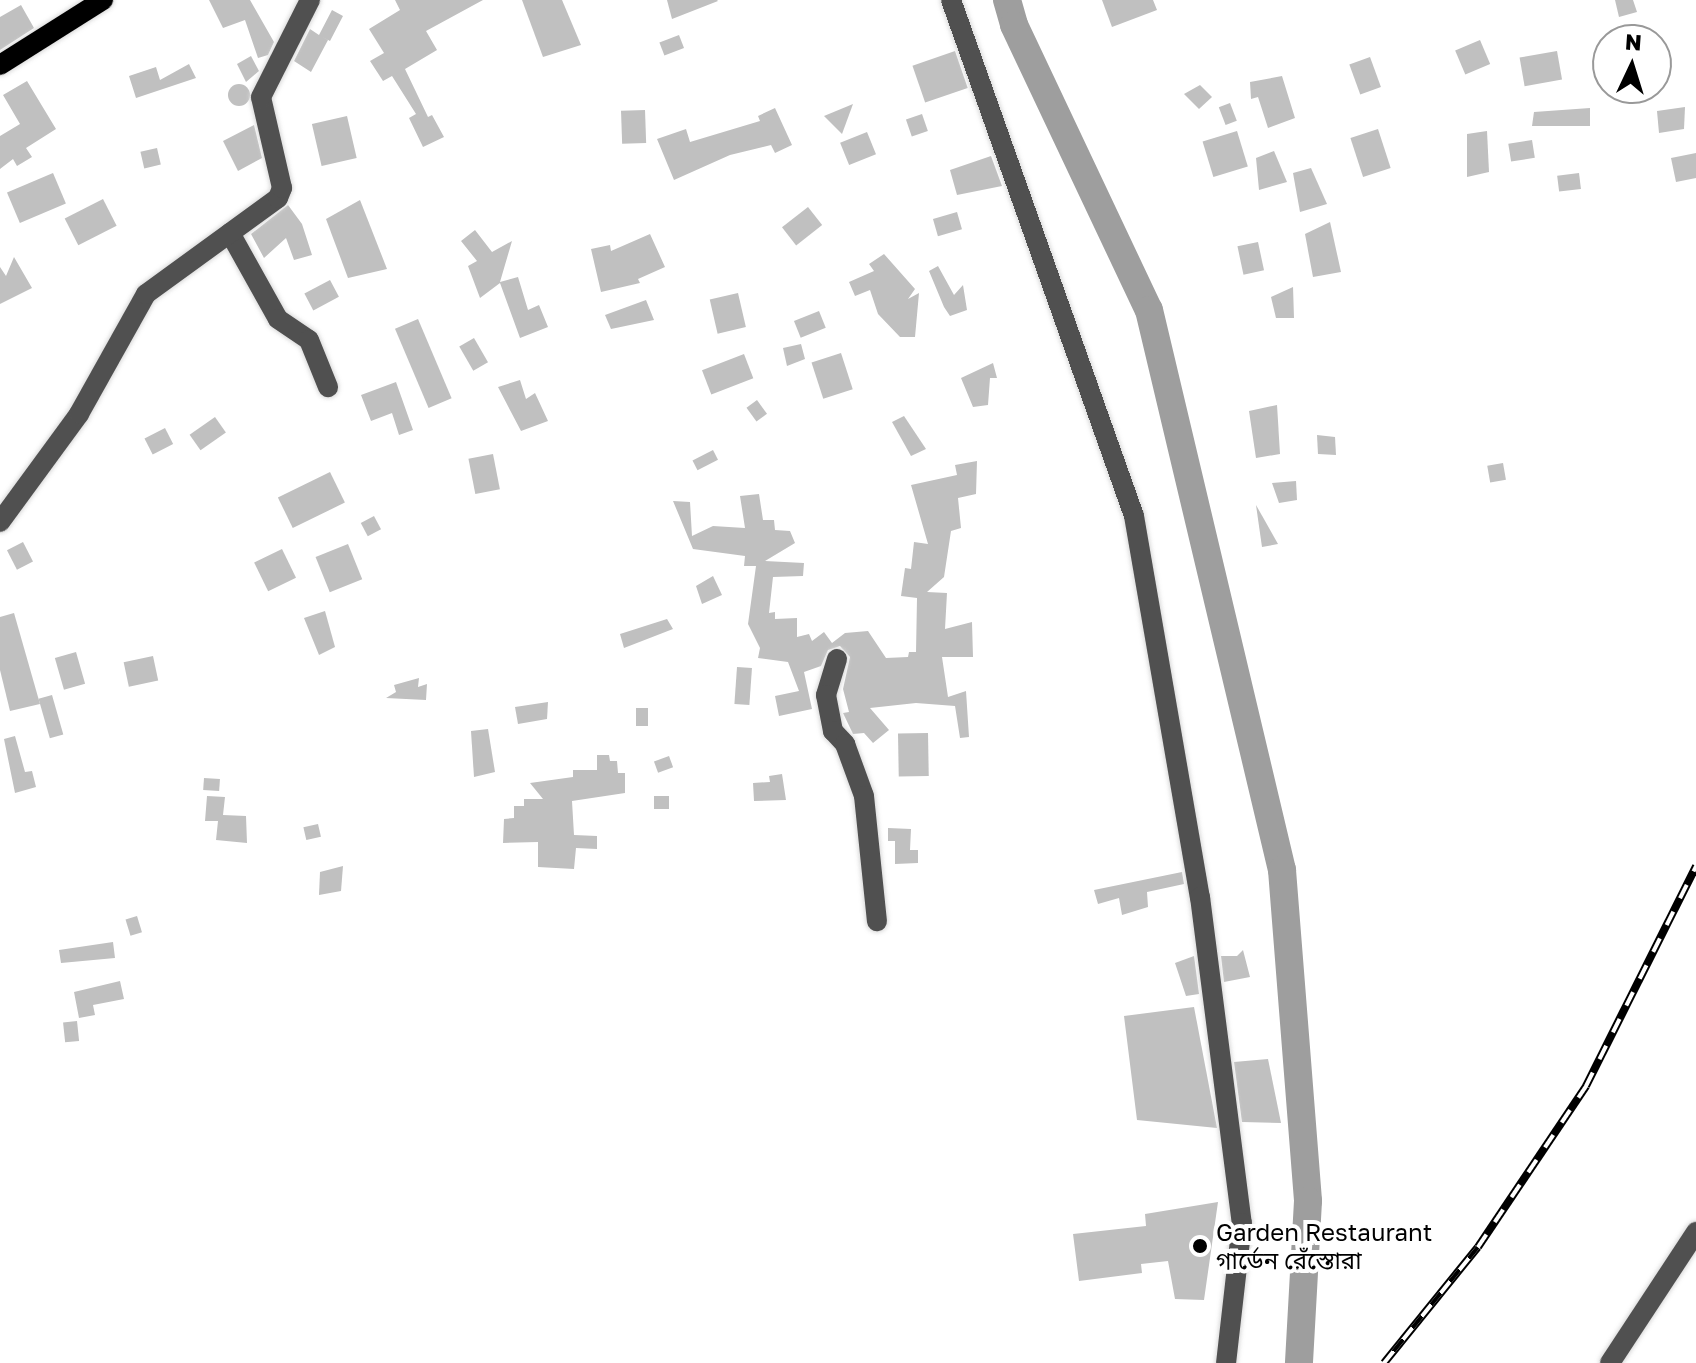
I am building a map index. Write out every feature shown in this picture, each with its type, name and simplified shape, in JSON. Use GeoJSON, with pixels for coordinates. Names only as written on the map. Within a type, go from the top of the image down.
{"type":"FeatureCollection","features":[{"type":"Feature","properties":{"kind":"main road"},"geometry":{"type":"LineString","coordinates":[[0,65],[103,0]]}},
{"type":"Feature","properties":{"kind":"street"},"geometry":{"type":"LineString","coordinates":[[0,522],[79,414],[146,294],[281,193],[261,97],[310,0]]}},
{"type":"Feature","properties":{"kind":"street"},"geometry":{"type":"LineString","coordinates":[[951,0],[1134,516],[1200,897],[1242,1223],[1226,1363]]}},
{"type":"Feature","properties":{"kind":"street"},"geometry":{"type":"LineString","coordinates":[[230,233],[278,319],[309,340],[328,387]]}},
{"type":"Feature","properties":{"kind":"street"},"geometry":{"type":"LineString","coordinates":[[837,659],[826,695],[833,731],[845,744],[864,796],[877,921]]}},
{"type":"Feature","properties":{"kind":"street"},"geometry":{"type":"LineString","coordinates":[[1610,1363],[1696,1232]]}},
{"type":"Feature","properties":{"kind":"building"},"geometry":{"type":"Polygon","coordinates":[[[209,0],[250,0],[274,42],[268,55],[258,58],[245,20],[223,28],[209,0]]]}},
{"type":"Feature","properties":{"kind":"building"},"geometry":{"type":"Polygon","coordinates":[[[395,0],[483,0],[426,31],[437,50],[405,69],[428,117],[432,115],[444,137],[423,147],[409,118],[416,114],[392,76],[383,81],[370,61],[384,53],[369,29],[400,10],[395,0]]]}},
{"type":"Feature","properties":{"kind":"building"},"geometry":{"type":"Polygon","coordinates":[[[522,0],[562,0],[581,45],[543,57],[522,0]]]}},
{"type":"Feature","properties":{"kind":"building"},"geometry":{"type":"Polygon","coordinates":[[[667,0],[717,0],[718,1],[672,19],[667,0]]]}},
{"type":"Feature","properties":{"kind":"building"},"geometry":{"type":"Polygon","coordinates":[[[1102,0],[1153,0],[1157,10],[1112,27],[1102,0]]]}},
{"type":"Feature","properties":{"kind":"building"},"geometry":{"type":"Polygon","coordinates":[[[1615,0],[1633,0],[1637,12],[1619,17],[1615,0]]]}},
{"type":"Feature","properties":{"kind":"building"},"geometry":{"type":"Polygon","coordinates":[[[21,5],[34,28],[0,50],[0,17],[21,5]]]}},
{"type":"Feature","properties":{"kind":"building"},"geometry":{"type":"Polygon","coordinates":[[[332,10],[343,16],[330,41],[321,36],[328,40],[311,72],[294,61],[310,29],[319,35],[332,10]]]}},
{"type":"Feature","properties":{"kind":"building"},"geometry":{"type":"Polygon","coordinates":[[[679,35],[684,48],[664,56],[659,43],[679,35]]]}},
{"type":"Feature","properties":{"kind":"building"},"geometry":{"type":"Polygon","coordinates":[[[1480,40],[1490,64],[1465,74],[1455,51],[1480,40]]]}},
{"type":"Feature","properties":{"kind":"building"},"geometry":{"type":"Polygon","coordinates":[[[955,51],[968,88],[925,103],[912,66],[955,51]]]}},
{"type":"Feature","properties":{"kind":"building"},"geometry":{"type":"Polygon","coordinates":[[[1557,51],[1562,80],[1525,86],[1520,58],[1557,51]]]}},
{"type":"Feature","properties":{"kind":"building"},"geometry":{"type":"Polygon","coordinates":[[[251,56],[259,71],[246,82],[237,64],[251,56]]]}},
{"type":"Feature","properties":{"kind":"building"},"geometry":{"type":"Polygon","coordinates":[[[1370,57],[1381,87],[1360,95],[1349,65],[1370,57]]]}},
{"type":"Feature","properties":{"kind":"building"},"geometry":{"type":"Polygon","coordinates":[[[189,64],[196,78],[136,98],[129,76],[156,67],[160,80],[189,64]]]}},
{"type":"Feature","properties":{"kind":"building"},"geometry":{"type":"Polygon","coordinates":[[[1282,76],[1295,118],[1268,128],[1258,97],[1251,99],[1250,82],[1282,76]]]}},
{"type":"Feature","properties":{"kind":"building"},"geometry":{"type":"Polygon","coordinates":[[[27,81],[56,129],[26,148],[32,157],[17,166],[13,159],[0,169],[0,136],[20,124],[3,95],[27,81]]]}},
{"type":"Feature","properties":{"kind":"building"},"geometry":{"type":"Polygon","coordinates":[[[239,84],[247,87],[250,95],[247,103],[239,106],[231,103],[228,95],[231,87],[239,84]]]}},
{"type":"Feature","properties":{"kind":"building"},"geometry":{"type":"Polygon","coordinates":[[[1200,85],[1212,97],[1199,109],[1184,94],[1200,85]]]}},
{"type":"Feature","properties":{"kind":"building"},"geometry":{"type":"Polygon","coordinates":[[[1230,103],[1237,121],[1226,125],[1219,107],[1230,103]]]}},
{"type":"Feature","properties":{"kind":"building"},"geometry":{"type":"Polygon","coordinates":[[[853,104],[842,134],[824,116],[853,104]]]}},
{"type":"Feature","properties":{"kind":"building"},"geometry":{"type":"Polygon","coordinates":[[[1685,107],[1684,129],[1659,133],[1657,111],[1685,107]]]}},
{"type":"Feature","properties":{"kind":"building"},"geometry":{"type":"Polygon","coordinates":[[[775,108],[792,145],[775,153],[771,145],[730,155],[674,180],[657,139],[686,129],[690,142],[760,121],[758,116],[775,108]]]}},
{"type":"Feature","properties":{"kind":"building"},"geometry":{"type":"Polygon","coordinates":[[[1590,108],[1590,126],[1532,126],[1534,112],[1590,108]]]}},
{"type":"Feature","properties":{"kind":"building"},"geometry":{"type":"Polygon","coordinates":[[[645,110],[646,143],[622,144],[621,111],[645,110]]]}},
{"type":"Feature","properties":{"kind":"building"},"geometry":{"type":"Polygon","coordinates":[[[922,114],[928,131],[912,137],[906,120],[922,114]]]}},
{"type":"Feature","properties":{"kind":"building"},"geometry":{"type":"Polygon","coordinates":[[[347,116],[357,158],[322,166],[312,124],[347,116]]]}},
{"type":"Feature","properties":{"kind":"building"},"geometry":{"type":"Polygon","coordinates":[[[254,125],[262,158],[238,171],[223,141],[254,125]]]}},
{"type":"Feature","properties":{"kind":"building"},"geometry":{"type":"Polygon","coordinates":[[[1378,129],[1391,168],[1363,177],[1350,138],[1378,129]]]}},
{"type":"Feature","properties":{"kind":"building"},"geometry":{"type":"Polygon","coordinates":[[[1237,131],[1248,166],[1213,177],[1203,142],[1237,131]]]}},
{"type":"Feature","properties":{"kind":"building"},"geometry":{"type":"Polygon","coordinates":[[[1487,131],[1489,172],[1467,177],[1467,134],[1487,131]]]}},
{"type":"Feature","properties":{"kind":"building"},"geometry":{"type":"Polygon","coordinates":[[[867,132],[876,154],[849,165],[840,143],[867,132]]]}},
{"type":"Feature","properties":{"kind":"building"},"geometry":{"type":"Polygon","coordinates":[[[1532,140],[1535,158],[1511,162],[1508,144],[1532,140]]]}},
{"type":"Feature","properties":{"kind":"building"},"geometry":{"type":"Polygon","coordinates":[[[157,148],[161,165],[144,168],[140,152],[157,148]]]}},
{"type":"Feature","properties":{"kind":"building"},"geometry":{"type":"Polygon","coordinates":[[[1274,151],[1287,182],[1259,190],[1256,158],[1274,151]]]}},
{"type":"Feature","properties":{"kind":"building"},"geometry":{"type":"Polygon","coordinates":[[[1696,153],[1696,178],[1676,182],[1671,158],[1696,153]]]}},
{"type":"Feature","properties":{"kind":"building"},"geometry":{"type":"Polygon","coordinates":[[[991,156],[1002,186],[957,195],[950,170],[991,156]]]}},
{"type":"Feature","properties":{"kind":"building"},"geometry":{"type":"Polygon","coordinates":[[[1311,168],[1327,204],[1300,212],[1293,173],[1311,168]]]}},
{"type":"Feature","properties":{"kind":"building"},"geometry":{"type":"Polygon","coordinates":[[[53,173],[66,203],[20,223],[7,193],[53,173]]]}},
{"type":"Feature","properties":{"kind":"building"},"geometry":{"type":"Polygon","coordinates":[[[1579,173],[1581,189],[1559,192],[1557,176],[1579,173]]]}},
{"type":"Feature","properties":{"kind":"building"},"geometry":{"type":"Polygon","coordinates":[[[103,199],[117,226],[78,245],[65,219],[103,199]]]}},
{"type":"Feature","properties":{"kind":"building"},"geometry":{"type":"Polygon","coordinates":[[[360,200],[387,269],[348,278],[326,219],[360,200]]]}},
{"type":"Feature","properties":{"kind":"building"},"geometry":{"type":"Polygon","coordinates":[[[288,205],[302,224],[312,255],[294,260],[286,238],[264,258],[251,234],[288,205]]]}},
{"type":"Feature","properties":{"kind":"building"},"geometry":{"type":"Polygon","coordinates":[[[808,207],[822,225],[796,245],[782,227],[808,207]]]}},
{"type":"Feature","properties":{"kind":"building"},"geometry":{"type":"Polygon","coordinates":[[[957,212],[962,229],[938,236],[933,219],[957,212]]]}},
{"type":"Feature","properties":{"kind":"building"},"geometry":{"type":"Polygon","coordinates":[[[1330,222],[1341,272],[1313,277],[1305,234],[1330,222]]]}},
{"type":"Feature","properties":{"kind":"building"},"geometry":{"type":"Polygon","coordinates":[[[475,230],[492,252],[512,241],[500,282],[518,277],[528,310],[539,305],[548,327],[520,338],[500,283],[480,298],[468,266],[477,261],[461,241],[475,230]]]}},
{"type":"Feature","properties":{"kind":"building"},"geometry":{"type":"Polygon","coordinates":[[[650,234],[665,267],[638,279],[640,283],[601,292],[591,249],[610,245],[611,251],[650,234]]]}},
{"type":"Feature","properties":{"kind":"building"},"geometry":{"type":"Polygon","coordinates":[[[1258,242],[1264,270],[1243,275],[1237,246],[1258,242]]]}},
{"type":"Feature","properties":{"kind":"building"},"geometry":{"type":"Polygon","coordinates":[[[884,254],[915,289],[908,299],[919,293],[915,337],[900,337],[878,314],[870,290],[855,296],[849,282],[874,271],[869,264],[884,254]]]}},
{"type":"Feature","properties":{"kind":"building"},"geometry":{"type":"Polygon","coordinates":[[[14,257],[32,288],[0,304],[0,267],[6,276],[14,257]]]}},
{"type":"Feature","properties":{"kind":"building"},"geometry":{"type":"Polygon","coordinates":[[[938,266],[954,295],[963,285],[967,310],[950,316],[944,307],[929,271],[938,266]]]}},
{"type":"Feature","properties":{"kind":"building"},"geometry":{"type":"Polygon","coordinates":[[[330,280],[339,297],[313,310],[304,294],[330,280]]]}},
{"type":"Feature","properties":{"kind":"building"},"geometry":{"type":"Polygon","coordinates":[[[1293,287],[1294,318],[1276,318],[1271,297],[1293,287]]]}},
{"type":"Feature","properties":{"kind":"building"},"geometry":{"type":"Polygon","coordinates":[[[738,293],[746,327],[718,334],[710,300],[738,293]]]}},
{"type":"Feature","properties":{"kind":"building"},"geometry":{"type":"Polygon","coordinates":[[[646,300],[654,320],[611,329],[605,315],[646,300]]]}},
{"type":"Feature","properties":{"kind":"building"},"geometry":{"type":"Polygon","coordinates":[[[819,311],[826,328],[801,338],[794,321],[819,311]]]}},
{"type":"Feature","properties":{"kind":"building"},"geometry":{"type":"Polygon","coordinates":[[[418,319],[452,398],[429,408],[395,329],[418,319]]]}},
{"type":"Feature","properties":{"kind":"building"},"geometry":{"type":"Polygon","coordinates":[[[474,338],[488,362],[473,371],[459,346],[474,338]]]}},
{"type":"Feature","properties":{"kind":"building"},"geometry":{"type":"Polygon","coordinates":[[[801,344],[805,359],[787,366],[783,348],[801,344]]]}},
{"type":"Feature","properties":{"kind":"building"},"geometry":{"type":"Polygon","coordinates":[[[841,353],[853,389],[823,399],[812,363],[841,353]]]}},
{"type":"Feature","properties":{"kind":"building"},"geometry":{"type":"Polygon","coordinates":[[[744,354],[753,378],[711,394],[702,370],[744,354]]]}},
{"type":"Feature","properties":{"kind":"building"},"geometry":{"type":"Polygon","coordinates":[[[993,363],[997,378],[990,378],[988,405],[973,407],[961,378],[993,363]]]}},
{"type":"Feature","properties":{"kind":"building"},"geometry":{"type":"Polygon","coordinates":[[[520,380],[526,399],[535,393],[548,421],[521,431],[498,387],[520,380]]]}},
{"type":"Feature","properties":{"kind":"building"},"geometry":{"type":"Polygon","coordinates":[[[396,382],[413,430],[399,435],[392,413],[371,421],[361,395],[396,382]]]}},
{"type":"Feature","properties":{"kind":"building"},"geometry":{"type":"Polygon","coordinates":[[[757,400],[767,414],[756,421],[746,408],[757,400]]]}},
{"type":"Feature","properties":{"kind":"building"},"geometry":{"type":"Polygon","coordinates":[[[1277,405],[1280,454],[1256,458],[1249,411],[1277,405]]]}},
{"type":"Feature","properties":{"kind":"building"},"geometry":{"type":"Polygon","coordinates":[[[904,416],[926,449],[911,456],[892,422],[904,416]]]}},
{"type":"Feature","properties":{"kind":"building"},"geometry":{"type":"Polygon","coordinates":[[[215,417],[226,433],[201,450],[190,435],[215,417]]]}},
{"type":"Feature","properties":{"kind":"building"},"geometry":{"type":"Polygon","coordinates":[[[165,428],[173,444],[153,454],[145,438],[165,428]]]}},
{"type":"Feature","properties":{"kind":"building"},"geometry":{"type":"Polygon","coordinates":[[[1317,435],[1335,437],[1336,455],[1318,454],[1317,435]]]}},
{"type":"Feature","properties":{"kind":"building"},"geometry":{"type":"Polygon","coordinates":[[[713,450],[718,460],[698,470],[693,460],[713,450]]]}},
{"type":"Feature","properties":{"kind":"building"},"geometry":{"type":"Polygon","coordinates":[[[493,454],[500,489],[475,494],[468,459],[493,454]]]}},
{"type":"Feature","properties":{"kind":"building"},"geometry":{"type":"Polygon","coordinates":[[[977,461],[976,494],[958,498],[961,528],[951,531],[944,577],[927,592],[947,593],[945,629],[972,622],[973,657],[942,657],[948,697],[966,691],[969,737],[960,738],[955,706],[916,703],[870,708],[889,730],[873,743],[864,733],[853,734],[843,713],[849,712],[843,689],[850,657],[840,646],[828,650],[821,666],[804,672],[812,709],[779,716],[775,696],[799,691],[788,662],[758,658],[760,648],[748,624],[756,566],[744,566],[745,556],[693,549],[673,501],[690,502],[692,536],[713,526],[745,528],[740,496],[759,494],[763,520],[774,520],[775,530],[790,531],[795,543],[765,561],[804,563],[803,576],[773,577],[769,613],[775,612],[775,619],[797,618],[797,637],[809,634],[812,641],[824,632],[832,643],[845,633],[868,631],[886,658],[908,657],[909,652],[916,652],[917,598],[901,596],[905,568],[911,569],[914,542],[928,544],[911,485],[957,475],[955,465],[977,461]]]}},
{"type":"Feature","properties":{"kind":"building"},"geometry":{"type":"Polygon","coordinates":[[[1503,463],[1506,480],[1490,483],[1487,466],[1503,463]]]}},
{"type":"Feature","properties":{"kind":"building"},"geometry":{"type":"Polygon","coordinates":[[[330,472],[345,503],[293,528],[278,497],[330,472]]]}},
{"type":"Feature","properties":{"kind":"building"},"geometry":{"type":"Polygon","coordinates":[[[1296,481],[1297,500],[1279,503],[1272,483],[1296,481]]]}},
{"type":"Feature","properties":{"kind":"building"},"geometry":{"type":"Polygon","coordinates":[[[1256,505],[1278,544],[1262,547],[1256,505]]]}},
{"type":"Feature","properties":{"kind":"building"},"geometry":{"type":"Polygon","coordinates":[[[374,516],[381,529],[368,536],[361,523],[374,516]]]}},
{"type":"Feature","properties":{"kind":"building"},"geometry":{"type":"Polygon","coordinates":[[[23,542],[33,562],[17,570],[7,550],[23,542]]]}},
{"type":"Feature","properties":{"kind":"building"},"geometry":{"type":"Polygon","coordinates":[[[348,544],[362,579],[330,592],[316,557],[348,544]]]}},
{"type":"Feature","properties":{"kind":"building"},"geometry":{"type":"Polygon","coordinates":[[[282,549],[296,578],[268,591],[254,563],[282,549]]]}},
{"type":"Feature","properties":{"kind":"building"},"geometry":{"type":"Polygon","coordinates":[[[713,576],[722,595],[702,604],[696,586],[713,576]]]}},
{"type":"Feature","properties":{"kind":"building"},"geometry":{"type":"Polygon","coordinates":[[[325,611],[335,647],[319,655],[304,618],[325,611]]]}},
{"type":"Feature","properties":{"kind":"building"},"geometry":{"type":"Polygon","coordinates":[[[14,613],[40,704],[10,711],[0,670],[0,617],[14,613]]]}},
{"type":"Feature","properties":{"kind":"building"},"geometry":{"type":"Polygon","coordinates":[[[667,619],[673,629],[624,648],[620,634],[667,619]]]}},
{"type":"Feature","properties":{"kind":"building"},"geometry":{"type":"Polygon","coordinates":[[[76,652],[85,684],[64,690],[55,658],[76,652]]]}},
{"type":"Feature","properties":{"kind":"building"},"geometry":{"type":"Polygon","coordinates":[[[153,656],[158,680],[129,687],[124,662],[153,656]]]}},
{"type":"Feature","properties":{"kind":"building"},"geometry":{"type":"Polygon","coordinates":[[[737,667],[752,668],[749,705],[734,704],[737,667]]]}},
{"type":"Feature","properties":{"kind":"building"},"geometry":{"type":"Polygon","coordinates":[[[419,678],[418,687],[427,684],[426,700],[386,698],[396,692],[394,685],[419,678]]]}},
{"type":"Feature","properties":{"kind":"building"},"geometry":{"type":"Polygon","coordinates":[[[52,695],[63,734],[50,738],[39,699],[52,695]]]}},
{"type":"Feature","properties":{"kind":"building"},"geometry":{"type":"Polygon","coordinates":[[[548,702],[547,719],[518,724],[515,707],[548,702]]]}},
{"type":"Feature","properties":{"kind":"building"},"geometry":{"type":"Polygon","coordinates":[[[636,708],[648,708],[648,726],[636,726],[636,708]]]}},
{"type":"Feature","properties":{"kind":"building"},"geometry":{"type":"Polygon","coordinates":[[[488,729],[495,772],[474,777],[471,731],[488,729]]]}},
{"type":"Feature","properties":{"kind":"building"},"geometry":{"type":"Polygon","coordinates":[[[928,733],[929,776],[899,777],[898,734],[928,733]]]}},
{"type":"Feature","properties":{"kind":"building"},"geometry":{"type":"Polygon","coordinates":[[[15,736],[25,772],[32,771],[36,787],[15,793],[4,739],[15,736]]]}},
{"type":"Feature","properties":{"kind":"building"},"geometry":{"type":"Polygon","coordinates":[[[597,755],[609,755],[610,761],[617,761],[618,773],[625,773],[625,793],[572,801],[574,835],[597,836],[597,849],[576,848],[574,869],[538,867],[538,842],[503,843],[504,819],[514,818],[514,806],[524,806],[524,799],[543,799],[530,783],[573,777],[573,770],[597,770],[597,755]]]}},
{"type":"Feature","properties":{"kind":"building"},"geometry":{"type":"Polygon","coordinates":[[[669,756],[673,767],[658,773],[654,761],[669,756]]]}},
{"type":"Feature","properties":{"kind":"building"},"geometry":{"type":"Polygon","coordinates":[[[782,774],[786,800],[754,801],[753,783],[770,782],[769,776],[782,774]]]}},
{"type":"Feature","properties":{"kind":"building"},"geometry":{"type":"Polygon","coordinates":[[[204,778],[220,779],[219,791],[203,790],[204,778]]]}},
{"type":"Feature","properties":{"kind":"building"},"geometry":{"type":"Polygon","coordinates":[[[207,796],[225,797],[223,815],[246,816],[247,843],[216,840],[218,821],[205,821],[207,796]]]}},
{"type":"Feature","properties":{"kind":"building"},"geometry":{"type":"Polygon","coordinates":[[[654,796],[669,796],[669,809],[654,809],[654,796]]]}},
{"type":"Feature","properties":{"kind":"building"},"geometry":{"type":"Polygon","coordinates":[[[318,824],[321,837],[306,840],[303,827],[318,824]]]}},
{"type":"Feature","properties":{"kind":"building"},"geometry":{"type":"Polygon","coordinates":[[[888,828],[911,829],[910,850],[918,850],[918,863],[895,864],[895,841],[888,841],[888,828]]]}},
{"type":"Feature","properties":{"kind":"building"},"geometry":{"type":"Polygon","coordinates":[[[343,866],[341,891],[319,895],[320,872],[343,866]]]}},
{"type":"Feature","properties":{"kind":"building"},"geometry":{"type":"Polygon","coordinates":[[[1182,872],[1184,884],[1147,892],[1148,907],[1122,915],[1119,898],[1098,904],[1094,890],[1182,872]]]}},
{"type":"Feature","properties":{"kind":"building"},"geometry":{"type":"Polygon","coordinates":[[[137,916],[142,932],[130,936],[126,920],[137,916]]]}},
{"type":"Feature","properties":{"kind":"building"},"geometry":{"type":"Polygon","coordinates":[[[113,942],[115,958],[61,963],[59,950],[113,942]]]}},
{"type":"Feature","properties":{"kind":"building"},"geometry":{"type":"Polygon","coordinates":[[[1243,950],[1250,977],[1224,982],[1221,956],[1237,956],[1243,950]]]}},
{"type":"Feature","properties":{"kind":"building"},"geometry":{"type":"Polygon","coordinates":[[[1194,956],[1199,994],[1186,996],[1175,963],[1194,956]]]}},
{"type":"Feature","properties":{"kind":"building"},"geometry":{"type":"Polygon","coordinates":[[[120,981],[124,999],[93,1005],[95,1015],[79,1018],[74,992],[120,981]]]}},
{"type":"Feature","properties":{"kind":"building"},"geometry":{"type":"Polygon","coordinates":[[[1194,1007],[1217,1128],[1137,1120],[1124,1016],[1194,1007]]]}},
{"type":"Feature","properties":{"kind":"building"},"geometry":{"type":"Polygon","coordinates":[[[77,1021],[79,1041],[65,1042],[63,1022],[77,1021]]]}},
{"type":"Feature","properties":{"kind":"building"},"geometry":{"type":"Polygon","coordinates":[[[1268,1059],[1281,1123],[1242,1122],[1234,1062],[1268,1059]]]}},
{"type":"Feature","properties":{"kind":"building"},"geometry":{"type":"Polygon","coordinates":[[[1218,1202],[1204,1300],[1175,1299],[1168,1261],[1141,1264],[1142,1273],[1079,1281],[1073,1234],[1146,1226],[1145,1214],[1218,1202]]]}},
{"type":"Feature","properties":{"kind":"waterway"},"geometry":{"type":"LineString","coordinates":[[1007,0],[1014,25],[1149,310],[1282,870],[1308,1201],[1299,1363]]}},
{"type":"Feature","properties":{"kind":"railway"},"geometry":{"type":"LineString","coordinates":[[1384,1363],[1478,1247],[1586,1086],[1696,866]]}},
{"type":"Feature","properties":{"kind":"place","name":"Garden Restaurant গার্ডেন রেঁস্তোরা"},"geometry":{"type":"Point","coordinates":[1200,1246]}}]}
